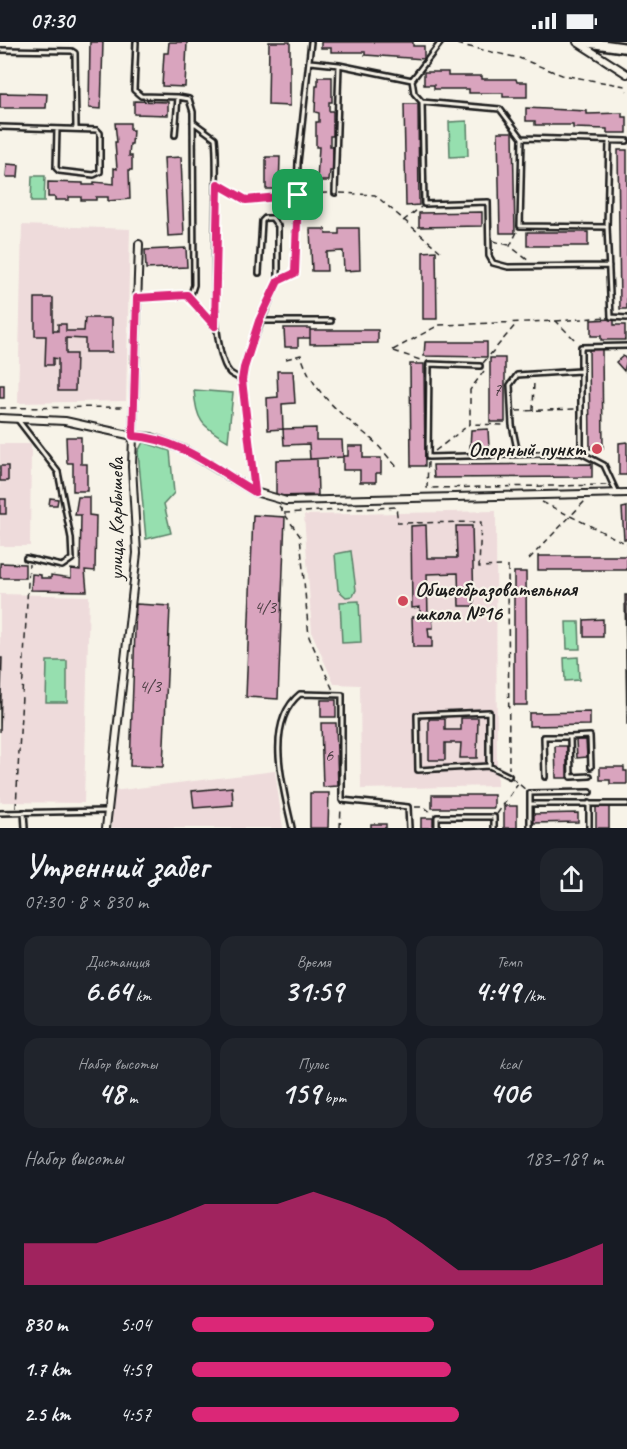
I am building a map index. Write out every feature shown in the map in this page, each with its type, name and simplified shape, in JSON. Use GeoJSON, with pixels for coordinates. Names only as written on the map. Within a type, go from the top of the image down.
{"type":"FeatureCollection","features":[{"type":"Feature","properties":{"kind":"main road"},"geometry":{"type":"LineString","coordinates":[[584,42],[627,48]]}},
{"type":"Feature","properties":{"kind":"street"},"geometry":{"type":"LineString","coordinates":[[577,42],[627,74]]}},
{"type":"Feature","properties":{"kind":"street","name":"улица Карбышева"},"geometry":{"type":"LineString","coordinates":[[106,828],[106,811],[137,553],[133,407],[139,244]]}},
{"type":"Feature","properties":{"kind":"street"},"geometry":{"type":"LineString","coordinates":[[0,418],[65,421],[133,436],[151,437],[185,450],[255,492],[286,501],[627,493]]}},
{"type":"Feature","properties":{"kind":"lane"},"geometry":{"type":"LineString","coordinates":[[136,42],[134,90],[141,96],[189,99],[193,122],[194,285],[191,294],[187,295],[137,298]]}},
{"type":"Feature","properties":{"kind":"lane"},"geometry":{"type":"LineString","coordinates":[[278,281],[295,273],[298,162],[310,62],[310,42]]}},
{"type":"Feature","properties":{"kind":"lane"},"geometry":{"type":"LineString","coordinates":[[441,42],[412,80],[414,93],[423,102],[500,110],[522,138],[520,226],[607,227]]}},
{"type":"Feature","properties":{"kind":"lane"},"geometry":{"type":"LineString","coordinates":[[0,50],[72,51],[75,53],[76,129]]}},
{"type":"Feature","properties":{"kind":"lane"},"geometry":{"type":"LineString","coordinates":[[310,62],[339,64],[412,80]]}},
{"type":"Feature","properties":{"kind":"lane"},"geometry":{"type":"LineString","coordinates":[[335,192],[339,64]]}},
{"type":"Feature","properties":{"kind":"lane"},"geometry":{"type":"LineString","coordinates":[[175,135],[178,97]]}},
{"type":"Feature","properties":{"kind":"lane"},"geometry":{"type":"LineString","coordinates":[[423,102],[424,204],[488,202],[489,256],[493,263],[535,267],[609,266]]}},
{"type":"Feature","properties":{"kind":"lane"},"geometry":{"type":"LineString","coordinates":[[193,122],[215,138],[218,184],[215,326],[229,372],[242,380]]}},
{"type":"Feature","properties":{"kind":"lane"},"geometry":{"type":"LineString","coordinates":[[0,127],[97,130],[100,133],[100,172],[97,175],[59,171],[56,168],[57,129]]}},
{"type":"Feature","properties":{"kind":"lane"},"geometry":{"type":"LineString","coordinates":[[522,138],[627,141]]}},
{"type":"Feature","properties":{"kind":"lane"},"geometry":{"type":"LineString","coordinates":[[609,141],[607,227],[611,317],[627,318]]}},
{"type":"Feature","properties":{"kind":"lane"},"geometry":{"type":"LineString","coordinates":[[255,492],[242,380],[247,356],[259,321],[278,281],[278,226],[272,218],[265,218],[262,221],[259,273]]}},
{"type":"Feature","properties":{"kind":"lane"},"geometry":{"type":"LineString","coordinates":[[187,295],[215,326]]}},
{"type":"Feature","properties":{"kind":"lane"},"geometry":{"type":"LineString","coordinates":[[259,321],[332,321]]}},
{"type":"Feature","properties":{"kind":"lane"},"geometry":{"type":"LineString","coordinates":[[580,453],[581,347],[627,346]]}},
{"type":"Feature","properties":{"kind":"lane"},"geometry":{"type":"LineString","coordinates":[[480,366],[429,364],[428,457],[580,453],[604,465],[617,493]]}},
{"type":"Feature","properties":{"kind":"lane"},"geometry":{"type":"LineString","coordinates":[[519,455],[512,425],[510,385],[513,379],[517,375],[580,371]]}},
{"type":"Feature","properties":{"kind":"lane"},"geometry":{"type":"LineString","coordinates":[[18,420],[58,472],[71,538],[72,559],[68,564],[62,566],[27,558]]}},
{"type":"Feature","properties":{"kind":"lane"},"geometry":{"type":"LineString","coordinates":[[292,828],[278,763],[280,736],[288,710],[292,700],[300,694],[342,695],[342,800],[408,807],[409,828]]}},
{"type":"Feature","properties":{"kind":"lane"},"geometry":{"type":"LineString","coordinates":[[489,766],[489,712],[417,715],[418,770],[489,766],[509,776]]}},
{"type":"Feature","properties":{"kind":"lane"},"geometry":{"type":"LineString","coordinates":[[545,777],[544,737],[590,736],[591,767]]}},
{"type":"Feature","properties":{"kind":"lane"},"geometry":{"type":"LineString","coordinates":[[570,737],[571,777],[590,776]]}},
{"type":"Feature","properties":{"kind":"lane"},"geometry":{"type":"LineString","coordinates":[[530,828],[530,793],[590,792]]}},
{"type":"Feature","properties":{"kind":"lane"},"geometry":{"type":"LineString","coordinates":[[589,803],[589,828]]}},
{"type":"Feature","properties":{"kind":"lane"},"geometry":{"type":"LineString","coordinates":[[530,804],[627,804]]}},
{"type":"Feature","properties":{"kind":"lane"},"geometry":{"type":"LineString","coordinates":[[0,813],[106,811]]}},
{"type":"Feature","properties":{"kind":"lane"},"geometry":{"type":"LineString","coordinates":[[24,812],[25,828]]}},
{"type":"Feature","properties":{"kind":"lane"},"geometry":{"type":"LineString","coordinates":[[437,828],[437,817],[494,817],[494,828]]}},
{"type":"Feature","properties":{"kind":"path"},"geometry":{"type":"LineString","coordinates":[[446,42],[519,58],[562,75],[626,85],[627,91]]}},
{"type":"Feature","properties":{"kind":"path"},"geometry":{"type":"LineString","coordinates":[[218,184],[246,200],[335,192],[375,195],[440,251]]}},
{"type":"Feature","properties":{"kind":"path"},"geometry":{"type":"LineString","coordinates":[[403,221],[424,204]]}},
{"type":"Feature","properties":{"kind":"path"},"geometry":{"type":"LineString","coordinates":[[510,246],[520,226]]}},
{"type":"Feature","properties":{"kind":"path"},"geometry":{"type":"LineString","coordinates":[[488,240],[510,246],[535,267]]}},
{"type":"Feature","properties":{"kind":"path"},"geometry":{"type":"LineString","coordinates":[[429,364],[393,350],[440,325],[556,321],[598,315],[611,317]]}},
{"type":"Feature","properties":{"kind":"path"},"geometry":{"type":"LineString","coordinates":[[556,321],[581,347]]}},
{"type":"Feature","properties":{"kind":"path"},"geometry":{"type":"LineString","coordinates":[[470,424],[470,390],[484,372],[480,366],[517,322]]}},
{"type":"Feature","properties":{"kind":"path"},"geometry":{"type":"LineString","coordinates":[[286,359],[301,355],[307,374],[341,416],[371,439],[399,469]]}},
{"type":"Feature","properties":{"kind":"path"},"geometry":{"type":"LineString","coordinates":[[533,412],[534,374]]}},
{"type":"Feature","properties":{"kind":"path"},"geometry":{"type":"LineString","coordinates":[[0,408],[133,407]]}},
{"type":"Feature","properties":{"kind":"path"},"geometry":{"type":"LineString","coordinates":[[512,411],[579,409]]}},
{"type":"Feature","properties":{"kind":"path"},"geometry":{"type":"LineString","coordinates":[[512,425],[470,424],[428,457],[427,488],[612,485]]}},
{"type":"Feature","properties":{"kind":"path"},"geometry":{"type":"LineString","coordinates":[[529,559],[592,494]]}},
{"type":"Feature","properties":{"kind":"path"},"geometry":{"type":"LineString","coordinates":[[273,498],[300,536],[309,637],[335,696]]}},
{"type":"Feature","properties":{"kind":"path"},"geometry":{"type":"LineString","coordinates":[[541,502],[627,544]]}},
{"type":"Feature","properties":{"kind":"path"},"geometry":{"type":"LineString","coordinates":[[285,513],[396,507],[398,523],[481,522],[479,567],[501,566]]}},
{"type":"Feature","properties":{"kind":"path"},"geometry":{"type":"LineString","coordinates":[[16,812],[27,558]]}},
{"type":"Feature","properties":{"kind":"path"},"geometry":{"type":"LineString","coordinates":[[508,566],[509,776],[530,793]]}},
{"type":"Feature","properties":{"kind":"path"},"geometry":{"type":"LineString","coordinates":[[494,817],[519,783]]}},
{"type":"Feature","properties":{"kind":"path"},"geometry":{"type":"LineString","coordinates":[[340,828],[342,800]]}},
{"type":"Feature","properties":{"kind":"path"},"geometry":{"type":"LineString","coordinates":[[408,807],[424,807],[437,817]]}},
{"type":"Feature","properties":{"kind":"shaded area"},"geometry":{"type":"Polygon","coordinates":[[[22,225],[130,229],[126,401],[18,403],[22,225]]]}},
{"type":"Feature","properties":{"kind":"shaded area"},"geometry":{"type":"Polygon","coordinates":[[[0,444],[31,444],[30,546],[0,546],[0,444]]]}},
{"type":"Feature","properties":{"kind":"shaded area","name":"Общеобразовательная школа №16"},"geometry":{"type":"Polygon","coordinates":[[[496,511],[497,786],[361,789],[360,685],[334,684],[312,633],[304,515],[496,511]]]}},
{"type":"Feature","properties":{"kind":"shaded area"},"geometry":{"type":"Polygon","coordinates":[[[0,594],[89,596],[84,803],[0,802],[0,594]]]}},
{"type":"Feature","properties":{"kind":"shaded area"},"geometry":{"type":"Polygon","coordinates":[[[275,771],[283,828],[112,828],[113,791],[275,771]]]}},
{"type":"Feature","properties":{"kind":"green space"},"geometry":{"type":"Polygon","coordinates":[[[467,121],[468,156],[450,157],[449,122],[467,121]]]}},
{"type":"Feature","properties":{"kind":"green space"},"geometry":{"type":"Polygon","coordinates":[[[32,176],[45,176],[44,202],[31,202],[32,176]]]}},
{"type":"Feature","properties":{"kind":"green space"},"geometry":{"type":"Polygon","coordinates":[[[194,390],[233,393],[228,441],[212,431],[202,421],[196,409],[194,390]]]}},
{"type":"Feature","properties":{"kind":"green space"},"geometry":{"type":"Polygon","coordinates":[[[143,442],[170,451],[174,493],[164,504],[171,533],[146,539],[138,452],[143,442]]]}},
{"type":"Feature","properties":{"kind":"green space"},"geometry":{"type":"Polygon","coordinates":[[[351,551],[356,590],[353,596],[346,597],[338,590],[335,554],[351,551]]]}},
{"type":"Feature","properties":{"kind":"green space"},"geometry":{"type":"Polygon","coordinates":[[[359,601],[361,642],[342,643],[340,602],[359,601]]]}},
{"type":"Feature","properties":{"kind":"green space"},"geometry":{"type":"Polygon","coordinates":[[[566,622],[579,622],[580,649],[567,649],[566,622]]]}},
{"type":"Feature","properties":{"kind":"green space"},"geometry":{"type":"Polygon","coordinates":[[[578,657],[579,680],[565,681],[564,658],[578,657]]]}},
{"type":"Feature","properties":{"kind":"green space"},"geometry":{"type":"Polygon","coordinates":[[[47,661],[67,661],[67,702],[46,702],[47,661]]]}},
{"type":"Feature","properties":{"kind":"building"},"geometry":{"type":"Polygon","coordinates":[[[90,42],[103,42],[101,109],[89,108],[90,42]]]}},
{"type":"Feature","properties":{"kind":"building"},"geometry":{"type":"Polygon","coordinates":[[[169,42],[187,42],[185,87],[162,86],[164,53],[168,53],[169,42]]]}},
{"type":"Feature","properties":{"kind":"building"},"geometry":{"type":"Polygon","coordinates":[[[269,42],[290,42],[290,106],[268,105],[269,42]]]}},
{"type":"Feature","properties":{"kind":"building"},"geometry":{"type":"Polygon","coordinates":[[[321,42],[413,42],[413,46],[424,46],[424,59],[365,55],[365,52],[331,52],[331,48],[321,48],[321,42]]]}},
{"type":"Feature","properties":{"kind":"building"},"geometry":{"type":"Polygon","coordinates":[[[424,72],[448,72],[448,76],[482,76],[482,79],[516,79],[517,82],[527,82],[527,97],[503,97],[503,93],[469,93],[469,89],[434,89],[434,85],[424,85],[424,72]]]}},
{"type":"Feature","properties":{"kind":"building"},"geometry":{"type":"Polygon","coordinates":[[[318,77],[332,77],[332,102],[329,102],[329,111],[333,111],[333,136],[330,136],[330,146],[333,146],[333,171],[330,171],[329,181],[317,181],[319,147],[316,147],[316,122],[319,122],[319,113],[315,112],[318,77]]]}},
{"type":"Feature","properties":{"kind":"building"},"geometry":{"type":"Polygon","coordinates":[[[0,93],[47,94],[46,108],[0,108],[0,93]]]}},
{"type":"Feature","properties":{"kind":"building"},"geometry":{"type":"Polygon","coordinates":[[[134,101],[168,102],[168,115],[134,114],[134,101]]]}},
{"type":"Feature","properties":{"kind":"building"},"geometry":{"type":"Polygon","coordinates":[[[404,104],[418,104],[419,205],[406,206],[404,104]]]}},
{"type":"Feature","properties":{"kind":"building"},"geometry":{"type":"Polygon","coordinates":[[[526,108],[587,111],[587,114],[622,113],[622,117],[627,117],[627,133],[607,133],[607,129],[573,128],[573,125],[535,125],[535,121],[526,121],[526,108]]]}},
{"type":"Feature","properties":{"kind":"building"},"geometry":{"type":"Polygon","coordinates":[[[115,123],[130,123],[130,130],[133,130],[129,156],[132,156],[132,170],[129,170],[130,199],[108,201],[108,197],[81,200],[81,197],[69,197],[69,200],[55,200],[55,197],[48,197],[48,182],[83,183],[83,185],[94,185],[94,182],[114,184],[114,168],[117,169],[115,123]]]}},
{"type":"Feature","properties":{"kind":"building"},"geometry":{"type":"Polygon","coordinates":[[[498,132],[513,132],[515,233],[500,233],[498,132]]]}},
{"type":"Feature","properties":{"kind":"building"},"geometry":{"type":"Polygon","coordinates":[[[618,150],[627,150],[627,309],[620,309],[618,150]]]}},
{"type":"Feature","properties":{"kind":"building"},"geometry":{"type":"Polygon","coordinates":[[[181,157],[184,235],[168,236],[164,158],[181,157]]]}},
{"type":"Feature","properties":{"kind":"building"},"geometry":{"type":"Polygon","coordinates":[[[266,157],[280,157],[279,189],[266,189],[266,157]]]}},
{"type":"Feature","properties":{"kind":"building"},"geometry":{"type":"Polygon","coordinates":[[[7,164],[19,165],[18,177],[6,177],[7,164]]]}},
{"type":"Feature","properties":{"kind":"building"},"geometry":{"type":"Polygon","coordinates":[[[482,212],[482,226],[419,227],[419,213],[482,212]]]}},
{"type":"Feature","properties":{"kind":"building"},"geometry":{"type":"Polygon","coordinates":[[[339,228],[359,228],[360,270],[344,271],[343,251],[326,252],[327,271],[312,271],[310,229],[325,229],[326,234],[339,234],[339,228]]]}},
{"type":"Feature","properties":{"kind":"building"},"geometry":{"type":"Polygon","coordinates":[[[527,232],[588,232],[588,246],[527,246],[527,232]]]}},
{"type":"Feature","properties":{"kind":"building"},"geometry":{"type":"Polygon","coordinates":[[[186,248],[187,267],[146,269],[145,250],[186,248]]]}},
{"type":"Feature","properties":{"kind":"building"},"geometry":{"type":"Polygon","coordinates":[[[436,251],[437,319],[423,319],[423,252],[436,251]]]}},
{"type":"Feature","properties":{"kind":"building"},"geometry":{"type":"Polygon","coordinates":[[[35,298],[53,298],[53,331],[58,331],[58,324],[66,324],[66,331],[84,331],[85,318],[112,318],[112,352],[85,352],[85,339],[66,338],[66,354],[76,354],[75,391],[58,391],[58,359],[53,358],[53,365],[45,365],[46,336],[35,336],[35,298]]]}},
{"type":"Feature","properties":{"kind":"building"},"geometry":{"type":"Polygon","coordinates":[[[614,319],[614,325],[625,325],[625,340],[601,340],[601,336],[591,336],[591,320],[614,319]]]}},
{"type":"Feature","properties":{"kind":"building"},"geometry":{"type":"Polygon","coordinates":[[[284,328],[310,328],[310,338],[298,338],[298,347],[285,347],[284,328]]]}},
{"type":"Feature","properties":{"kind":"building"},"geometry":{"type":"Polygon","coordinates":[[[310,330],[378,330],[378,343],[310,344],[310,330]]]}},
{"type":"Feature","properties":{"kind":"building"},"geometry":{"type":"Polygon","coordinates":[[[425,342],[487,342],[487,357],[424,356],[425,342]]]}},
{"type":"Feature","properties":{"kind":"building"},"geometry":{"type":"Polygon","coordinates":[[[589,349],[602,349],[603,448],[590,449],[589,349]]]}},
{"type":"Feature","properties":{"kind":"building"},"geometry":{"type":"Polygon","coordinates":[[[623,356],[627,360],[624,371],[616,362],[623,356]]]}},
{"type":"Feature","properties":{"kind":"building"},"geometry":{"type":"Polygon","coordinates":[[[490,358],[505,358],[505,422],[490,422],[490,358]]]}},
{"type":"Feature","properties":{"kind":"building"},"geometry":{"type":"Polygon","coordinates":[[[410,364],[424,364],[425,466],[411,466],[410,364]]]}},
{"type":"Feature","properties":{"kind":"building"},"geometry":{"type":"Polygon","coordinates":[[[277,371],[293,371],[295,403],[282,404],[283,429],[268,430],[267,398],[278,397],[277,371]]]}},
{"type":"Feature","properties":{"kind":"building"},"geometry":{"type":"Polygon","coordinates":[[[0,385],[4,385],[4,398],[0,398],[0,385]]]}},
{"type":"Feature","properties":{"kind":"building"},"geometry":{"type":"Polygon","coordinates":[[[316,428],[316,440],[342,440],[343,457],[310,459],[309,444],[284,445],[283,429],[316,428]]]}},
{"type":"Feature","properties":{"kind":"building"},"geometry":{"type":"Polygon","coordinates":[[[488,429],[489,448],[470,448],[471,430],[488,429]]]}},
{"type":"Feature","properties":{"kind":"building"},"geometry":{"type":"Polygon","coordinates":[[[66,437],[81,437],[81,464],[87,464],[87,491],[73,491],[73,463],[67,463],[66,437]]]}},
{"type":"Feature","properties":{"kind":"building"},"geometry":{"type":"Polygon","coordinates":[[[627,442],[627,475],[619,475],[619,443],[627,442]]]}},
{"type":"Feature","properties":{"kind":"building"},"geometry":{"type":"Polygon","coordinates":[[[348,446],[363,446],[363,458],[381,458],[381,473],[376,473],[376,482],[360,482],[360,470],[343,470],[343,456],[348,456],[348,446]]]}},
{"type":"Feature","properties":{"kind":"building"},"geometry":{"type":"Polygon","coordinates":[[[317,459],[318,495],[276,496],[276,460],[317,459]]]}},
{"type":"Feature","properties":{"kind":"building"},"geometry":{"type":"Polygon","coordinates":[[[592,464],[592,477],[434,478],[433,465],[592,464]]]}},
{"type":"Feature","properties":{"kind":"building"},"geometry":{"type":"Polygon","coordinates":[[[0,466],[8,466],[8,481],[0,481],[0,466]]]}},
{"type":"Feature","properties":{"kind":"building"},"geometry":{"type":"Polygon","coordinates":[[[78,497],[89,497],[89,515],[96,516],[95,571],[85,570],[87,591],[31,590],[32,574],[41,575],[41,578],[51,578],[51,575],[71,578],[71,569],[80,570],[81,515],[75,515],[78,497]]]}},
{"type":"Feature","properties":{"kind":"building"},"geometry":{"type":"Polygon","coordinates":[[[50,498],[58,499],[57,505],[49,505],[50,498]]]}},
{"type":"Feature","properties":{"kind":"building"},"geometry":{"type":"Polygon","coordinates":[[[0,499],[6,499],[6,514],[0,514],[0,499]]]}},
{"type":"Feature","properties":{"kind":"building"},"geometry":{"type":"Polygon","coordinates":[[[627,507],[627,539],[624,539],[622,508],[627,507]]]}},
{"type":"Feature","properties":{"kind":"building"},"geometry":{"type":"Polygon","coordinates":[[[253,515],[285,517],[278,699],[246,697],[253,515]]]}},
{"type":"Feature","properties":{"kind":"building","name":"Общеобразовательная школа №16"},"geometry":{"type":"Polygon","coordinates":[[[426,525],[427,558],[457,558],[456,526],[472,526],[474,606],[459,606],[458,573],[427,574],[428,616],[432,616],[433,628],[428,628],[429,637],[432,637],[432,647],[413,647],[412,617],[420,617],[420,607],[412,608],[411,526],[426,525]]]}},
{"type":"Feature","properties":{"kind":"building"},"geometry":{"type":"Polygon","coordinates":[[[538,556],[627,556],[627,570],[538,570],[538,556]]]}},
{"type":"Feature","properties":{"kind":"building"},"geometry":{"type":"Polygon","coordinates":[[[0,563],[25,564],[25,578],[0,578],[0,563]]]}},
{"type":"Feature","properties":{"kind":"building"},"geometry":{"type":"Polygon","coordinates":[[[514,572],[526,572],[527,705],[514,705],[514,572]]]}},
{"type":"Feature","properties":{"kind":"building"},"geometry":{"type":"Polygon","coordinates":[[[625,595],[627,595],[627,725],[625,595]]]}},
{"type":"Feature","properties":{"kind":"building"},"geometry":{"type":"Polygon","coordinates":[[[136,604],[170,606],[163,767],[130,766],[136,604]]]}},
{"type":"Feature","properties":{"kind":"building"},"geometry":{"type":"Polygon","coordinates":[[[603,619],[603,637],[584,637],[584,620],[603,619]]]}},
{"type":"Feature","properties":{"kind":"building"},"geometry":{"type":"Polygon","coordinates":[[[0,658],[2,658],[0,732],[0,658]]]}},
{"type":"Feature","properties":{"kind":"building"},"geometry":{"type":"Polygon","coordinates":[[[321,700],[336,700],[336,717],[321,717],[321,700]]]}},
{"type":"Feature","properties":{"kind":"building"},"geometry":{"type":"Polygon","coordinates":[[[590,712],[590,725],[529,726],[529,713],[590,712]]]}},
{"type":"Feature","properties":{"kind":"building"},"geometry":{"type":"Polygon","coordinates":[[[461,718],[478,718],[477,758],[460,758],[461,743],[445,743],[445,760],[429,760],[429,719],[445,719],[445,730],[461,730],[461,718]]]}},
{"type":"Feature","properties":{"kind":"building"},"geometry":{"type":"Polygon","coordinates":[[[321,723],[336,723],[338,786],[323,787],[321,723]]]}},
{"type":"Feature","properties":{"kind":"building"},"geometry":{"type":"Polygon","coordinates":[[[576,740],[586,740],[587,757],[577,758],[576,740]]]}},
{"type":"Feature","properties":{"kind":"building"},"geometry":{"type":"Polygon","coordinates":[[[555,746],[567,746],[567,778],[556,778],[555,746]]]}},
{"type":"Feature","properties":{"kind":"building"},"geometry":{"type":"Polygon","coordinates":[[[600,767],[624,767],[624,771],[627,771],[627,784],[610,784],[610,780],[600,780],[600,767]]]}},
{"type":"Feature","properties":{"kind":"building"},"geometry":{"type":"Polygon","coordinates":[[[232,787],[233,805],[194,808],[192,791],[232,787]]]}},
{"type":"Feature","properties":{"kind":"building"},"geometry":{"type":"Polygon","coordinates":[[[310,793],[329,793],[328,828],[310,828],[310,793]]]}},
{"type":"Feature","properties":{"kind":"building"},"geometry":{"type":"Polygon","coordinates":[[[432,795],[494,795],[494,808],[432,808],[432,795]]]}},
{"type":"Feature","properties":{"kind":"building"},"geometry":{"type":"Polygon","coordinates":[[[504,806],[517,806],[517,828],[504,828],[504,806]]]}},
{"type":"Feature","properties":{"kind":"building"},"geometry":{"type":"Polygon","coordinates":[[[596,807],[609,807],[609,828],[596,828],[596,807]]]}},
{"type":"Feature","properties":{"kind":"building"},"geometry":{"type":"Polygon","coordinates":[[[578,813],[578,822],[534,823],[534,814],[578,813]]]}},
{"type":"Feature","properties":{"kind":"building"},"geometry":{"type":"Polygon","coordinates":[[[421,818],[433,818],[433,828],[421,828],[421,818]]]}},
{"type":"Feature","properties":{"kind":"building"},"geometry":{"type":"Polygon","coordinates":[[[371,824],[386,824],[386,828],[371,828],[371,824]]]}},
{"type":"Feature","properties":{"kind":"place","name":"Опорный пункт"},"geometry":{"type":"Point","coordinates":[597,449]}},
{"type":"Feature","properties":{"kind":"place","name":"Общеобразовательная школа №16"},"geometry":{"type":"Point","coordinates":[403,601]}},
{"type":"Feature","properties":{"kind":"route"},"geometry":{"type":"LineString","coordinates":[[218,184],[246,200],[298,195],[295,273],[278,281],[259,321],[247,356],[242,380],[255,492],[185,450],[151,437],[133,436],[137,298],[187,295],[194,306],[215,326],[214,268],[218,184]]}}]}
